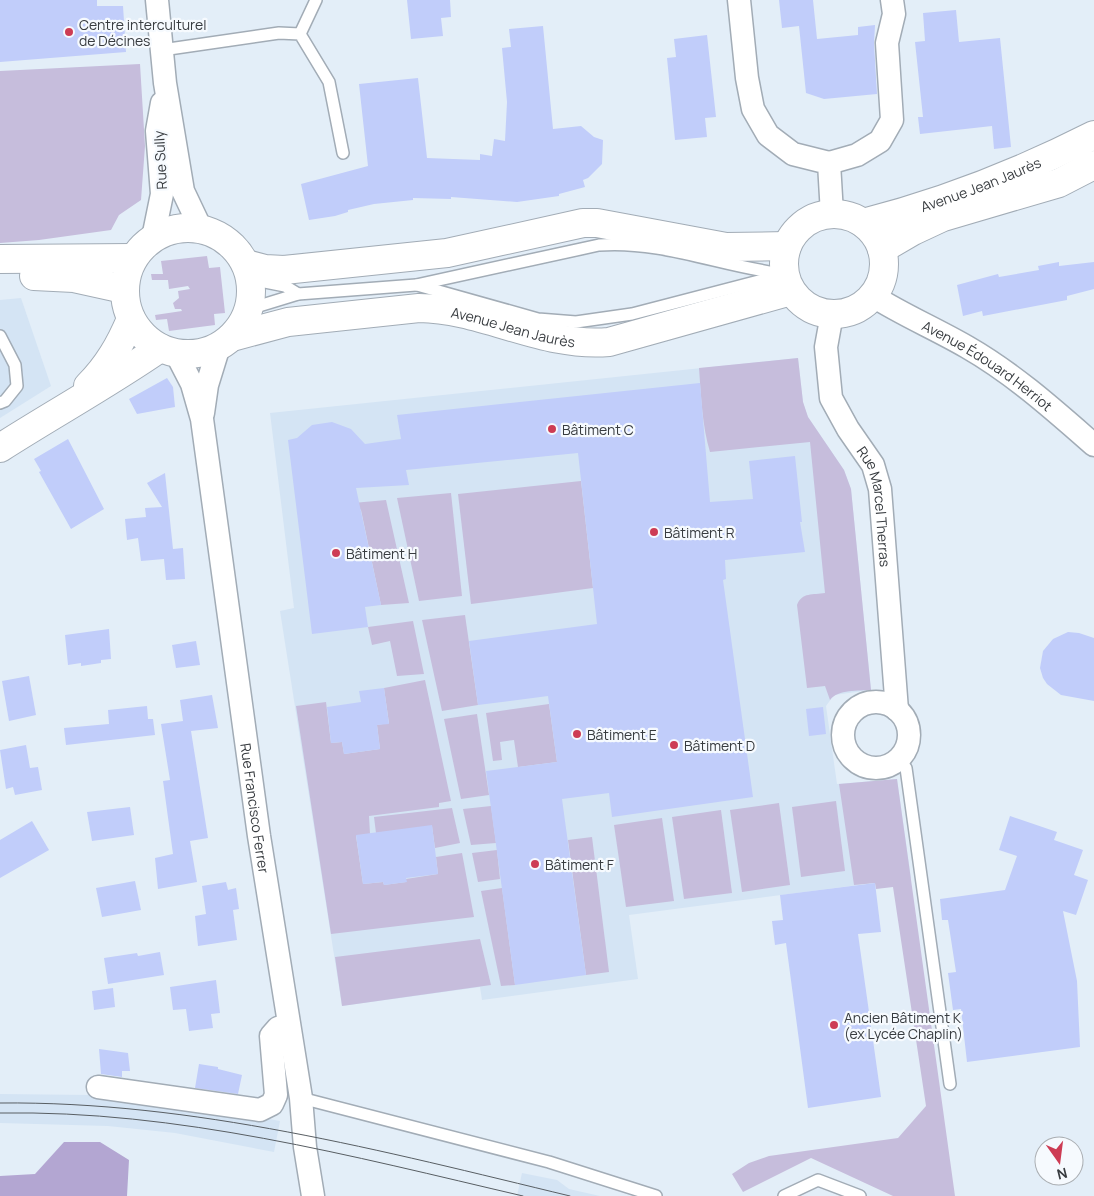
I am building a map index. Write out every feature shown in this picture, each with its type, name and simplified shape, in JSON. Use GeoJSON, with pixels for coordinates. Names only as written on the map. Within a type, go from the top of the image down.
{"type":"FeatureCollection","features":[{"type":"Feature","properties":{"kind":"main road","name":"Avenue Jean Jaurès"},"geometry":{"type":"LineString","coordinates":[[863,223],[905,212],[1045,160],[1094,134]]}},
{"type":"Feature","properties":{"kind":"main road","name":"Avenue Jean Jaurès"},"geometry":{"type":"LineString","coordinates":[[882,249],[913,231],[943,217],[1059,183],[1094,165]]}},
{"type":"Feature","properties":{"kind":"main road"},"geometry":{"type":"LineString","coordinates":[[832,214],[843,215],[863,223],[874,234],[882,249],[883,274],[873,296],[855,310],[832,314],[809,308],[788,283],[784,257],[791,238],[805,223],[813,218],[832,214]]}},
{"type":"Feature","properties":{"kind":"main road"},"geometry":{"type":"LineString","coordinates":[[248,271],[265,269],[284,270],[447,253],[583,223],[597,223],[726,247],[787,246]]}},
{"type":"Feature","properties":{"kind":"main road"},"geometry":{"type":"LineString","coordinates":[[184,227],[201,229],[215,233],[238,251],[248,271],[252,294],[249,309],[242,323],[226,342],[191,354],[168,350],[143,336],[131,319],[126,305],[124,289],[127,273],[133,258],[153,238],[168,231],[184,227]]}},
{"type":"Feature","properties":{"kind":"main road"},"geometry":{"type":"LineString","coordinates":[[0,260],[133,258]]}},
{"type":"Feature","properties":{"kind":"main road"},"geometry":{"type":"LineString","coordinates":[[0,276],[74,278],[124,289]]}},
{"type":"Feature","properties":{"kind":"main road","name":"Avenue Jean Jaurès"},"geometry":{"type":"LineString","coordinates":[[226,342],[288,322],[419,308],[463,313],[564,342],[587,344],[609,342],[788,283]]}},
{"type":"Feature","properties":{"kind":"main road"},"geometry":{"type":"LineString","coordinates":[[74,402],[106,368],[121,344],[131,319]]}},
{"type":"Feature","properties":{"kind":"main road"},"geometry":{"type":"LineString","coordinates":[[0,448],[74,402],[168,350]]}},
{"type":"Feature","properties":{"kind":"street","name":"Rue Sully"},"geometry":{"type":"LineString","coordinates":[[157,0],[166,83],[183,191],[201,229]]}},
{"type":"Feature","properties":{"kind":"street"},"geometry":{"type":"LineString","coordinates":[[738,0],[746,78],[753,109],[768,135],[793,154],[829,164],[857,155],[880,141],[892,120],[887,42],[894,14],[892,0]]}},
{"type":"Feature","properties":{"kind":"street","name":"Rue Sully"},"geometry":{"type":"LineString","coordinates":[[153,238],[162,194],[157,131],[166,83]]}},
{"type":"Feature","properties":{"kind":"street"},"geometry":{"type":"LineString","coordinates":[[829,164],[832,214]]}},
{"type":"Feature","properties":{"kind":"street","name":"Avenue Édouard Herriot"},"geometry":{"type":"LineString","coordinates":[[873,296],[905,316],[967,347],[1032,391],[1094,445]]}},
{"type":"Feature","properties":{"kind":"street","name":"Rue Marcel Therras"},"geometry":{"type":"LineString","coordinates":[[832,314],[826,347],[830,398],[848,429],[873,465],[880,489],[897,710],[905,718],[909,728],[906,751],[899,760]]}},
{"type":"Feature","properties":{"kind":"street","name":"Rue Francisco Ferrer"},"geometry":{"type":"LineString","coordinates":[[202,419],[207,385],[226,342]]}},
{"type":"Feature","properties":{"kind":"street","name":"Rue Francisco Ferrer"},"geometry":{"type":"LineString","coordinates":[[168,350],[192,384],[202,419],[257,826],[301,1098],[305,1146],[313,1196]]}},
{"type":"Feature","properties":{"kind":"street"},"geometry":{"type":"LineString","coordinates":[[897,710],[888,704],[877,702],[857,708],[849,716],[843,736],[845,747],[858,764],[868,768],[880,769],[890,766],[899,760]]}},
{"type":"Feature","properties":{"kind":"street"},"geometry":{"type":"LineString","coordinates":[[98,1087],[260,1110],[272,1104],[276,1095],[271,1036],[278,1028],[288,1025]]}},
{"type":"Feature","properties":{"kind":"lane"},"geometry":{"type":"LineString","coordinates":[[300,34],[316,0]]}},
{"type":"Feature","properties":{"kind":"lane"},"geometry":{"type":"LineString","coordinates":[[162,50],[280,33],[300,34]]}},
{"type":"Feature","properties":{"kind":"lane"},"geometry":{"type":"LineString","coordinates":[[300,34],[329,82],[343,153]]}},
{"type":"Feature","properties":{"kind":"lane"},"geometry":{"type":"LineString","coordinates":[[249,309],[298,294],[416,285],[599,245],[618,244],[685,254],[754,271],[788,283]]}},
{"type":"Feature","properties":{"kind":"lane"},"geometry":{"type":"LineString","coordinates":[[248,271],[285,286],[298,294]]}},
{"type":"Feature","properties":{"kind":"lane"},"geometry":{"type":"LineString","coordinates":[[416,285],[538,319],[576,322],[632,314],[788,283]]}},
{"type":"Feature","properties":{"kind":"lane"},"geometry":{"type":"LineString","coordinates":[[0,336],[15,365],[17,386],[5,401],[0,403]]}},
{"type":"Feature","properties":{"kind":"lane"},"geometry":{"type":"LineString","coordinates":[[899,760],[906,768],[950,1084]]}},
{"type":"Feature","properties":{"kind":"lane"},"geometry":{"type":"LineString","coordinates":[[301,1098],[549,1162],[656,1196]]}},
{"type":"Feature","properties":{"kind":"lane"},"geometry":{"type":"LineString","coordinates":[[784,1196],[818,1180],[860,1196]]}},
{"type":"Feature","properties":{"kind":"shaded area"},"geometry":{"type":"Polygon","coordinates":[[[140,64],[145,146],[141,200],[119,215],[111,230],[39,240],[0,243],[0,71],[140,64]]]}},
{"type":"Feature","properties":{"kind":"shaded area"},"geometry":{"type":"Polygon","coordinates":[[[207,256],[209,268],[220,267],[225,313],[214,314],[215,325],[169,331],[167,319],[156,320],[155,315],[182,311],[181,309],[175,309],[173,303],[179,298],[178,291],[190,289],[188,286],[169,289],[168,280],[152,280],[151,274],[163,274],[161,261],[207,256]]]}},
{"type":"Feature","properties":{"kind":"shaded area"},"geometry":{"type":"Polygon","coordinates":[[[21,298],[51,386],[0,418],[0,300],[21,298]]]}},
{"type":"Feature","properties":{"kind":"shaded area"},"geometry":{"type":"Polygon","coordinates":[[[798,358],[803,402],[808,417],[844,470],[851,489],[871,690],[834,695],[826,706],[837,784],[897,779],[911,878],[629,915],[638,979],[482,1000],[480,987],[342,1006],[280,611],[294,608],[270,413],[798,358]]]}},
{"type":"Feature","properties":{"kind":"shaded area"},"geometry":{"type":"Polygon","coordinates":[[[798,358],[803,402],[808,417],[844,470],[851,489],[871,690],[843,692],[830,700],[825,686],[807,688],[797,605],[805,596],[825,593],[810,442],[710,452],[702,410],[699,368],[798,358]]]}},
{"type":"Feature","properties":{"kind":"shaded area"},"geometry":{"type":"Polygon","coordinates":[[[581,481],[593,588],[471,604],[458,494],[581,481]]]}},
{"type":"Feature","properties":{"kind":"shaded area"},"geometry":{"type":"Polygon","coordinates":[[[451,493],[462,596],[419,601],[397,498],[451,493]]]}},
{"type":"Feature","properties":{"kind":"shaded area"},"geometry":{"type":"Polygon","coordinates":[[[386,500],[409,603],[381,605],[361,510],[353,503],[386,500]]]}},
{"type":"Feature","properties":{"kind":"shaded area"},"geometry":{"type":"Polygon","coordinates":[[[465,615],[478,705],[442,711],[422,620],[465,615]]]}},
{"type":"Feature","properties":{"kind":"shaded area"},"geometry":{"type":"Polygon","coordinates":[[[413,621],[424,674],[397,676],[390,641],[372,645],[368,627],[413,621]]]}},
{"type":"Feature","properties":{"kind":"shaded area"},"geometry":{"type":"Polygon","coordinates":[[[425,680],[451,801],[439,803],[439,807],[369,816],[370,834],[356,836],[363,884],[383,882],[384,885],[438,874],[436,857],[462,853],[474,917],[331,934],[296,706],[326,702],[331,743],[342,742],[344,754],[380,749],[377,725],[389,723],[384,688],[425,680]]]}},
{"type":"Feature","properties":{"kind":"shaded area"},"geometry":{"type":"Polygon","coordinates":[[[549,704],[557,762],[518,767],[514,740],[500,742],[502,760],[493,761],[486,713],[549,704]]]}},
{"type":"Feature","properties":{"kind":"shaded area"},"geometry":{"type":"Polygon","coordinates":[[[477,714],[489,795],[461,799],[444,719],[477,714]]]}},
{"type":"Feature","properties":{"kind":"shaded area"},"geometry":{"type":"Polygon","coordinates":[[[897,779],[955,1196],[893,1196],[811,1158],[743,1192],[732,1174],[749,1163],[769,1156],[898,1138],[926,1106],[893,887],[876,889],[875,883],[854,885],[839,784],[897,779]]]}},
{"type":"Feature","properties":{"kind":"shaded area"},"geometry":{"type":"Polygon","coordinates":[[[836,801],[845,871],[801,877],[792,807],[836,801]]]}},
{"type":"Feature","properties":{"kind":"shaded area"},"geometry":{"type":"Polygon","coordinates":[[[779,803],[790,885],[742,892],[730,810],[779,803]]]}},
{"type":"Feature","properties":{"kind":"shaded area"},"geometry":{"type":"Polygon","coordinates":[[[491,806],[496,843],[471,845],[463,809],[491,806]]]}},
{"type":"Feature","properties":{"kind":"shaded area"},"geometry":{"type":"Polygon","coordinates":[[[452,808],[460,843],[435,848],[432,826],[376,833],[374,817],[452,808]]]}},
{"type":"Feature","properties":{"kind":"shaded area"},"geometry":{"type":"Polygon","coordinates":[[[721,810],[732,893],[684,899],[672,817],[721,810]]]}},
{"type":"Feature","properties":{"kind":"shaded area"},"geometry":{"type":"Polygon","coordinates":[[[662,818],[674,901],[626,907],[614,825],[662,818]]]}},
{"type":"Feature","properties":{"kind":"shaded area"},"geometry":{"type":"Polygon","coordinates":[[[592,837],[609,972],[586,975],[568,840],[592,837]]]}},
{"type":"Feature","properties":{"kind":"shaded area"},"geometry":{"type":"Polygon","coordinates":[[[497,850],[500,879],[478,882],[472,853],[497,850]]]}},
{"type":"Feature","properties":{"kind":"shaded area"},"geometry":{"type":"Polygon","coordinates":[[[502,888],[515,985],[501,986],[481,891],[502,888]]]}},
{"type":"Feature","properties":{"kind":"shaded area"},"geometry":{"type":"Polygon","coordinates":[[[480,939],[491,985],[342,1006],[335,957],[480,939]]]}},
{"type":"Feature","properties":{"kind":"shaded area"},"geometry":{"type":"Polygon","coordinates":[[[0,1094],[92,1095],[183,1103],[280,1121],[274,1152],[175,1133],[108,1126],[0,1123],[0,1094]]]}},
{"type":"Feature","properties":{"kind":"shaded area"},"geometry":{"type":"Polygon","coordinates":[[[64,1142],[100,1142],[129,1160],[127,1196],[0,1196],[0,1176],[35,1174],[64,1142]]]}},
{"type":"Feature","properties":{"kind":"shaded area"},"geometry":{"type":"Polygon","coordinates":[[[522,1173],[557,1180],[569,1189],[600,1196],[517,1196],[522,1173]]]}},
{"type":"Feature","properties":{"kind":"building","name":"Centre interculturel de Décines"},"geometry":{"type":"Polygon","coordinates":[[[0,0],[97,0],[97,6],[123,6],[126,52],[0,62],[0,0]]]}},
{"type":"Feature","properties":{"kind":"building"},"geometry":{"type":"Polygon","coordinates":[[[407,0],[450,0],[451,17],[441,18],[443,36],[411,39],[407,0]]]}},
{"type":"Feature","properties":{"kind":"building"},"geometry":{"type":"Polygon","coordinates":[[[779,0],[813,0],[817,39],[858,35],[858,27],[875,25],[874,44],[877,94],[824,99],[806,93],[799,26],[782,28],[779,0]]]}},
{"type":"Feature","properties":{"kind":"building"},"geometry":{"type":"Polygon","coordinates":[[[956,10],[959,42],[1000,38],[1011,147],[994,149],[992,126],[920,134],[918,117],[923,117],[915,42],[925,41],[923,13],[956,10]]]}},
{"type":"Feature","properties":{"kind":"building"},"geometry":{"type":"Polygon","coordinates":[[[543,26],[553,129],[581,126],[594,137],[603,140],[602,164],[588,178],[583,180],[585,187],[559,194],[559,196],[517,202],[451,197],[451,199],[413,198],[413,200],[374,204],[348,210],[348,212],[335,216],[309,220],[301,184],[368,166],[359,84],[418,78],[427,158],[480,160],[480,154],[492,156],[494,139],[505,141],[507,102],[502,48],[511,47],[509,29],[543,26]]]}},
{"type":"Feature","properties":{"kind":"building"},"geometry":{"type":"Polygon","coordinates":[[[707,35],[716,117],[705,118],[707,137],[675,140],[667,58],[676,57],[674,39],[707,35]]]}},
{"type":"Feature","properties":{"kind":"building"},"geometry":{"type":"Polygon","coordinates":[[[1059,262],[1059,266],[1094,262],[1094,289],[1067,296],[1067,300],[983,316],[982,311],[963,316],[957,285],[998,274],[999,277],[1039,270],[1038,266],[1059,262]]]}},
{"type":"Feature","properties":{"kind":"building"},"geometry":{"type":"Polygon","coordinates":[[[167,378],[173,387],[175,407],[137,414],[129,399],[167,378]]]}},
{"type":"Feature","properties":{"kind":"building"},"geometry":{"type":"Polygon","coordinates":[[[700,383],[710,502],[753,499],[749,461],[795,456],[802,522],[800,522],[805,552],[725,560],[726,579],[723,580],[753,797],[612,817],[609,793],[562,799],[586,975],[515,985],[486,771],[557,762],[548,696],[478,705],[469,641],[597,624],[578,453],[406,470],[409,485],[356,488],[381,605],[365,607],[368,627],[312,634],[288,440],[297,438],[312,425],[332,422],[351,429],[365,444],[401,439],[397,415],[700,383]]]}},
{"type":"Feature","properties":{"kind":"building"},"geometry":{"type":"Polygon","coordinates":[[[68,439],[104,509],[71,529],[39,472],[41,471],[34,459],[68,439]]]}},
{"type":"Feature","properties":{"kind":"building"},"geometry":{"type":"Polygon","coordinates":[[[165,473],[173,549],[183,548],[185,579],[166,580],[164,559],[141,561],[138,538],[127,540],[125,519],[146,517],[145,508],[162,507],[147,483],[165,473]]]}},
{"type":"Feature","properties":{"kind":"building"},"geometry":{"type":"Polygon","coordinates":[[[109,629],[111,659],[101,660],[101,663],[81,666],[81,663],[68,665],[65,635],[109,629]]]}},
{"type":"Feature","properties":{"kind":"building"},"geometry":{"type":"Polygon","coordinates":[[[1068,632],[1094,638],[1094,701],[1061,695],[1047,684],[1043,678],[1040,668],[1043,651],[1053,639],[1068,632]]]}},
{"type":"Feature","properties":{"kind":"building"},"geometry":{"type":"Polygon","coordinates":[[[196,641],[200,665],[176,668],[172,645],[196,641]]]}},
{"type":"Feature","properties":{"kind":"building"},"geometry":{"type":"Polygon","coordinates":[[[29,676],[36,715],[9,721],[2,681],[29,676]]]}},
{"type":"Feature","properties":{"kind":"building"},"geometry":{"type":"Polygon","coordinates":[[[384,688],[389,724],[377,725],[380,749],[344,754],[342,742],[331,743],[327,707],[361,702],[359,691],[384,688]]]}},
{"type":"Feature","properties":{"kind":"building"},"geometry":{"type":"Polygon","coordinates":[[[212,695],[218,728],[191,731],[208,838],[190,841],[197,882],[158,889],[155,858],[173,854],[163,781],[170,780],[161,724],[183,721],[180,700],[212,695]]]}},
{"type":"Feature","properties":{"kind":"building"},"geometry":{"type":"Polygon","coordinates":[[[147,706],[148,719],[153,719],[155,735],[66,745],[64,728],[109,724],[108,710],[147,706]]]}},
{"type":"Feature","properties":{"kind":"building"},"geometry":{"type":"Polygon","coordinates":[[[823,707],[826,734],[809,736],[806,709],[823,707]]]}},
{"type":"Feature","properties":{"kind":"building"},"geometry":{"type":"Polygon","coordinates":[[[26,745],[30,768],[38,767],[42,790],[15,795],[13,787],[6,789],[0,750],[26,745]]]}},
{"type":"Feature","properties":{"kind":"building"},"geometry":{"type":"Polygon","coordinates":[[[130,807],[134,835],[92,841],[87,812],[130,807]]]}},
{"type":"Feature","properties":{"kind":"building"},"geometry":{"type":"Polygon","coordinates":[[[1010,816],[1057,832],[1054,840],[1083,850],[1074,875],[1088,880],[1076,915],[1063,911],[1077,981],[1080,1047],[967,1062],[961,1009],[953,1010],[948,973],[956,972],[948,920],[942,920],[940,899],[1005,890],[1017,856],[999,850],[1010,816]]]}},
{"type":"Feature","properties":{"kind":"building"},"geometry":{"type":"Polygon","coordinates":[[[32,821],[49,850],[0,878],[0,840],[32,821]]]}},
{"type":"Feature","properties":{"kind":"building"},"geometry":{"type":"Polygon","coordinates":[[[432,825],[438,874],[406,878],[407,882],[384,885],[383,882],[363,884],[356,835],[432,825]]]}},
{"type":"Feature","properties":{"kind":"building"},"geometry":{"type":"Polygon","coordinates":[[[135,881],[141,910],[102,917],[96,888],[135,881]]]}},
{"type":"Feature","properties":{"kind":"building"},"geometry":{"type":"Polygon","coordinates":[[[226,882],[228,890],[236,888],[239,909],[233,910],[237,940],[198,946],[195,916],[206,914],[202,886],[226,882]]]}},
{"type":"Feature","properties":{"kind":"building","name":"Ancien Bâtiment K (ex Lycée Chaplin)"},"geometry":{"type":"Polygon","coordinates":[[[875,883],[881,932],[858,934],[881,1097],[808,1108],[786,943],[775,945],[772,921],[783,920],[780,895],[875,883]]]}},
{"type":"Feature","properties":{"kind":"building"},"geometry":{"type":"Polygon","coordinates":[[[160,952],[164,975],[108,984],[104,958],[137,953],[138,956],[160,952]]]}},
{"type":"Feature","properties":{"kind":"building"},"geometry":{"type":"Polygon","coordinates":[[[216,980],[220,1013],[211,1014],[213,1028],[189,1031],[186,1009],[173,1010],[170,987],[216,980]]]}},
{"type":"Feature","properties":{"kind":"building"},"geometry":{"type":"Polygon","coordinates":[[[113,988],[115,1007],[94,1010],[92,991],[113,988]]]}},
{"type":"Feature","properties":{"kind":"building"},"geometry":{"type":"Polygon","coordinates":[[[99,1049],[128,1053],[130,1071],[122,1071],[122,1077],[101,1074],[99,1049]]]}},
{"type":"Feature","properties":{"kind":"building"},"geometry":{"type":"Polygon","coordinates":[[[199,1064],[218,1067],[218,1069],[242,1075],[238,1094],[195,1088],[199,1064]]]}},
{"type":"Feature","properties":{"kind":"tram line"},"geometry":{"type":"LineString","coordinates":[[0,1103],[144,1110],[216,1120],[358,1146],[570,1196]]}},
{"type":"Feature","properties":{"kind":"tram line"},"geometry":{"type":"LineString","coordinates":[[0,1113],[67,1114],[133,1119],[198,1127],[329,1151],[523,1196]]}},
{"type":"Feature","properties":{"kind":"place","name":"Centre interculturel de Décines"},"geometry":{"type":"Point","coordinates":[69,32]}},
{"type":"Feature","properties":{"kind":"place","name":"Bâtiment C"},"geometry":{"type":"Point","coordinates":[552,429]}},
{"type":"Feature","properties":{"kind":"place","name":"Bâtiment R"},"geometry":{"type":"Point","coordinates":[654,532]}},
{"type":"Feature","properties":{"kind":"place","name":"Bâtiment H"},"geometry":{"type":"Point","coordinates":[336,553]}},
{"type":"Feature","properties":{"kind":"place","name":"Bâtiment E"},"geometry":{"type":"Point","coordinates":[577,734]}},
{"type":"Feature","properties":{"kind":"place","name":"Bâtiment D"},"geometry":{"type":"Point","coordinates":[674,745]}},
{"type":"Feature","properties":{"kind":"place","name":"Bâtiment F"},"geometry":{"type":"Point","coordinates":[535,864]}},
{"type":"Feature","properties":{"kind":"place","name":"Ancien Bâtiment K (ex Lycée Chaplin)"},"geometry":{"type":"Point","coordinates":[834,1025]}}]}
